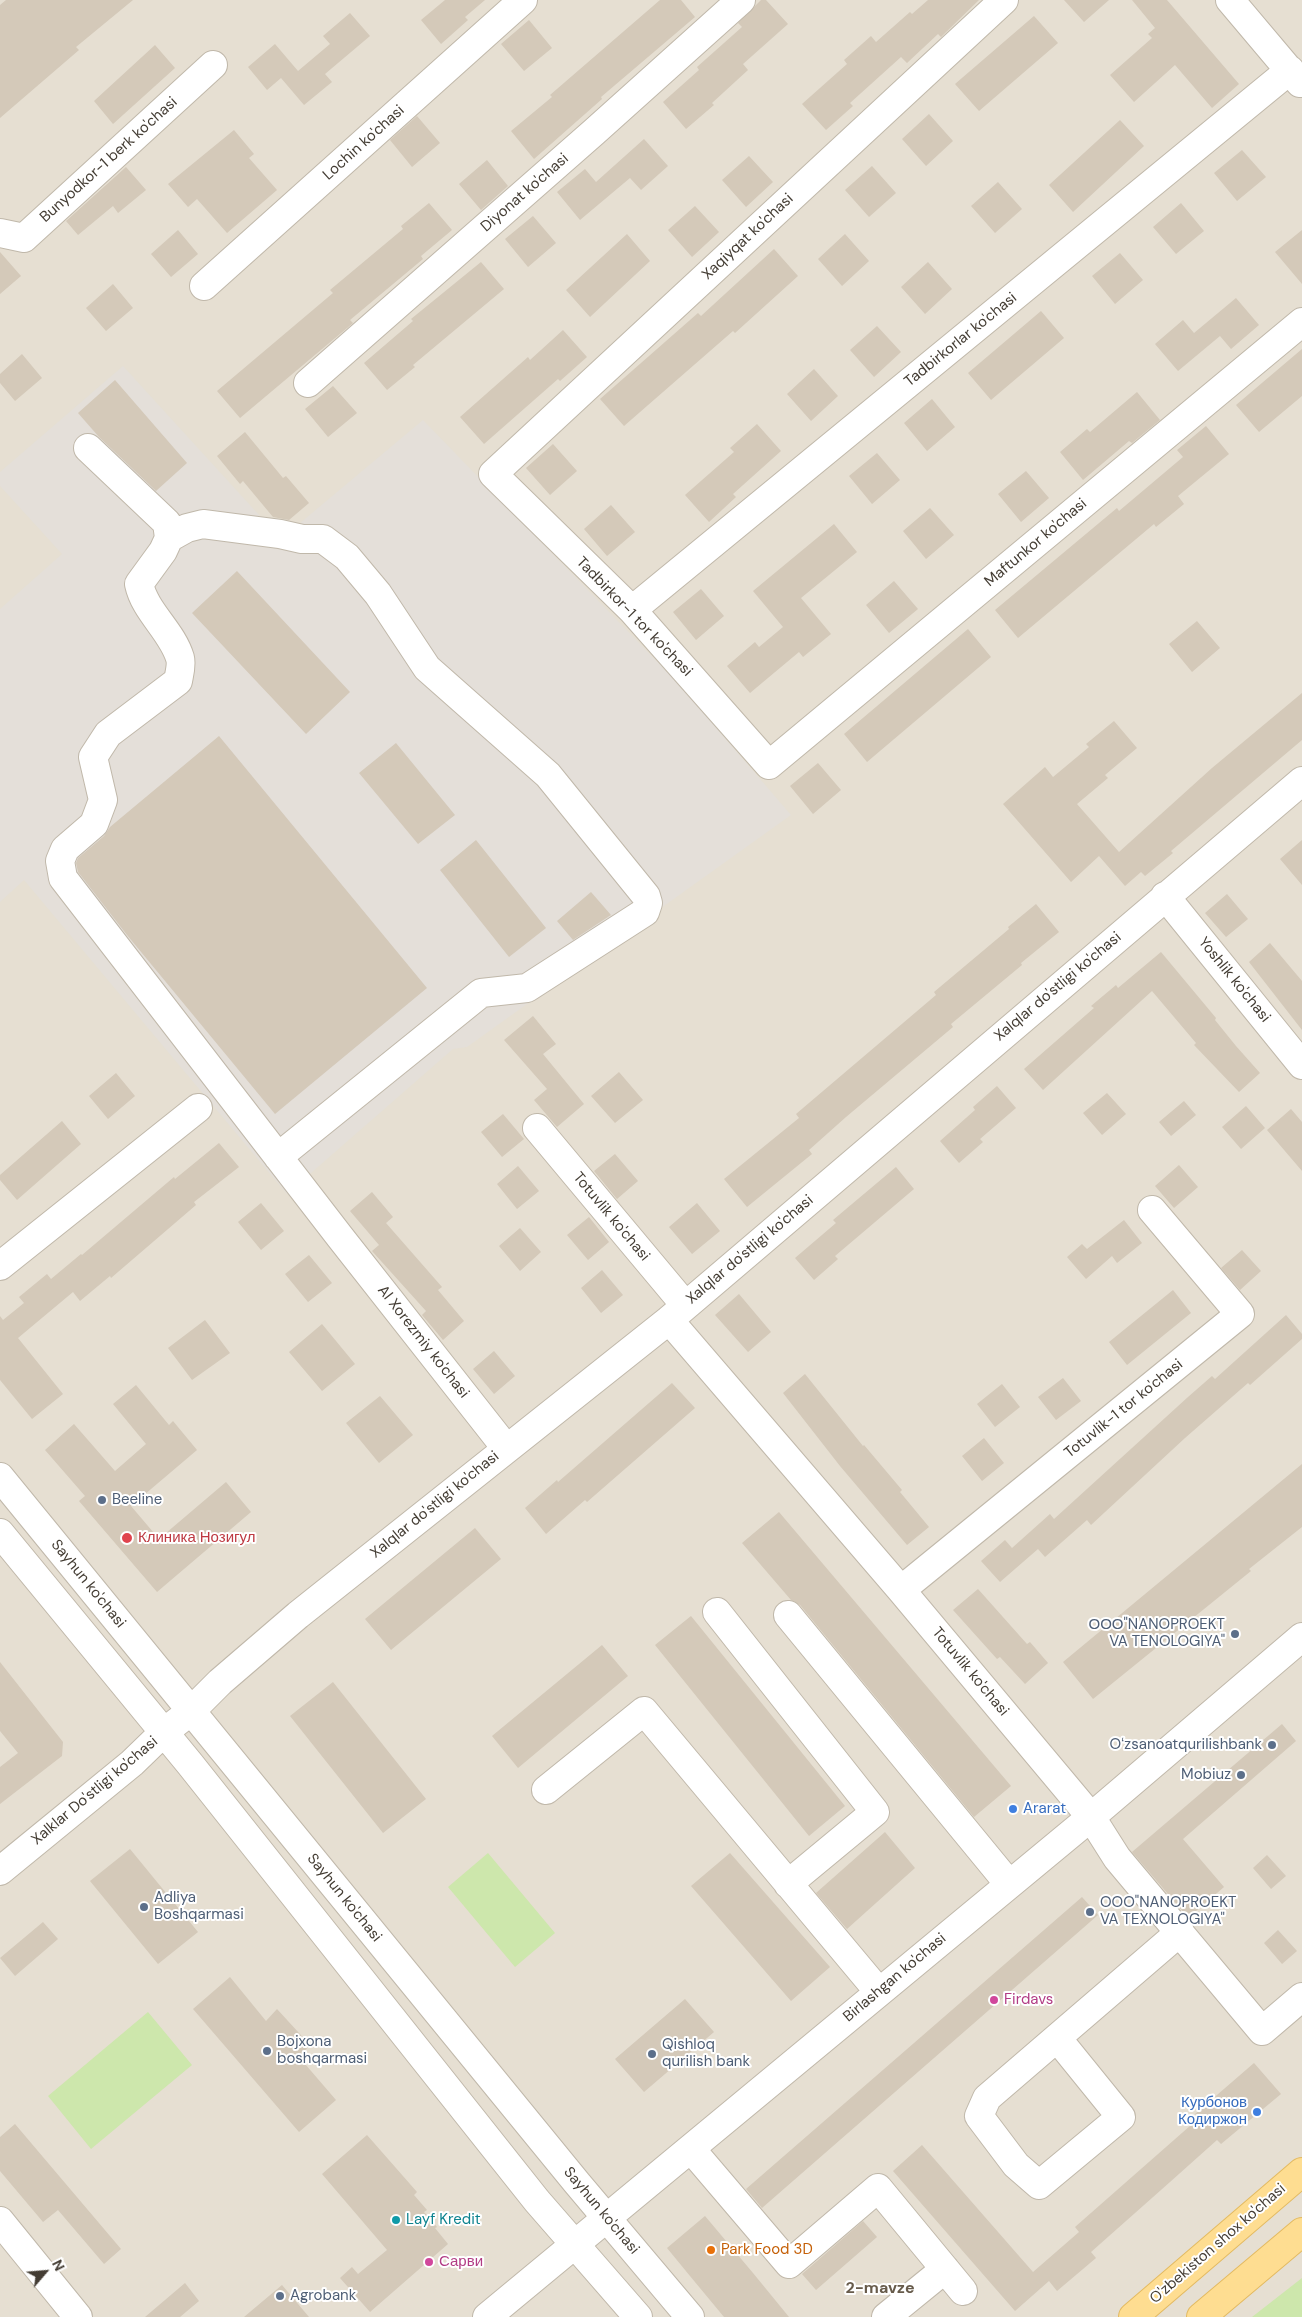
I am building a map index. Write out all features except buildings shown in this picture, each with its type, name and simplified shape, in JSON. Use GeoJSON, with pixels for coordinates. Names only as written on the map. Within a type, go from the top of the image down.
{"type":"FeatureCollection","features":[{"type":"Feature","properties":{"kind":"main road","name":"O'zbekiston shox ko'chasi"},"geometry":{"type":"LineString","coordinates":[[1133,2317],[1302,2172]]}},
{"type":"Feature","properties":{"kind":"main road"},"geometry":{"type":"LineString","coordinates":[[1201,2317],[1302,2232]]}},
{"type":"Feature","properties":{"kind":"street","name":"Lochin ko'chasi"},"geometry":{"type":"LineString","coordinates":[[204,286],[523,0]]}},
{"type":"Feature","properties":{"kind":"street","name":"Diyonat ko'chasi"},"geometry":{"type":"LineString","coordinates":[[308,384],[741,0]]}},
{"type":"Feature","properties":{"kind":"street","name":"Xaqiyqat ko'chasi"},"geometry":{"type":"LineString","coordinates":[[493,474],[1004,0]]}},
{"type":"Feature","properties":{"kind":"street"},"geometry":{"type":"LineString","coordinates":[[1230,0],[1296,77]]}},
{"type":"Feature","properties":{"kind":"street","name":"Bunyodkor-1 berk ko'chasi"},"geometry":{"type":"LineString","coordinates":[[0,233],[24,238],[213,66]]}},
{"type":"Feature","properties":{"kind":"street","name":"Tadbirkorlar ko'chasi"},"geometry":{"type":"LineString","coordinates":[[632,610],[1296,77]]}},
{"type":"Feature","properties":{"kind":"street","name":"Maftunkor ko'chasi"},"geometry":{"type":"LineString","coordinates":[[769,765],[1302,322]]}},
{"type":"Feature","properties":{"kind":"street"},"geometry":{"type":"LineString","coordinates":[[88,448],[167,523],[169,538],[187,528],[203,524],[280,534],[302,539],[323,539],[347,557],[378,594],[427,668],[548,775],[646,896],[648,903],[646,912],[527,988],[481,993],[278,1157]]}},
{"type":"Feature","properties":{"kind":"street","name":"Tadbirkor-1 tor ko'chasi"},"geometry":{"type":"LineString","coordinates":[[493,474],[632,610],[769,765]]}},
{"type":"Feature","properties":{"kind":"street","name":"Al Xorezmiy ko'chasi"},"geometry":{"type":"LineString","coordinates":[[169,538],[163,551],[139,584],[142,598],[167,634],[181,659],[178,681],[108,734],[92,757],[103,800],[94,824],[65,849],[60,861],[63,878],[340,1237],[506,1448]]}},
{"type":"Feature","properties":{"kind":"street","name":"Xalqlar do'stligi ko'chasi"},"geometry":{"type":"LineString","coordinates":[[191,1711],[220,1682],[298,1615],[677,1312],[1302,781]]}},
{"type":"Feature","properties":{"kind":"street","name":"Yoshlik ko'chasi"},"geometry":{"type":"LineString","coordinates":[[1165,896],[1302,1065]]}},
{"type":"Feature","properties":{"kind":"street"},"geometry":{"type":"LineString","coordinates":[[0,1266],[198,1108]]}},
{"type":"Feature","properties":{"kind":"street","name":"Totuvlik ko'chasi"},"geometry":{"type":"LineString","coordinates":[[537,1128],[677,1312],[901,1590],[1091,1817],[1117,1858],[1262,2031],[1302,1997]]}},
{"type":"Feature","properties":{"kind":"street","name":"Totuvlik-1 tor ko'chasi"},"geometry":{"type":"LineString","coordinates":[[901,1590],[1240,1314],[1152,1210]]}},
{"type":"Feature","properties":{"kind":"street","name":"Sayhun ko'chasi"},"geometry":{"type":"LineString","coordinates":[[0,1477],[606,2218],[690,2317]]}},
{"type":"Feature","properties":{"kind":"street"},"geometry":{"type":"LineString","coordinates":[[0,1533],[196,1772],[537,2201],[638,2317]]}},
{"type":"Feature","properties":{"kind":"street"},"geometry":{"type":"LineString","coordinates":[[717,1612],[875,1812],[788,1884]]}},
{"type":"Feature","properties":{"kind":"street"},"geometry":{"type":"LineString","coordinates":[[788,1615],[1009,1884]]}},
{"type":"Feature","properties":{"kind":"street","name":"Birlashgan ko'chasi"},"geometry":{"type":"LineString","coordinates":[[487,2317],[1091,1817],[1302,1637]]}},
{"type":"Feature","properties":{"kind":"street","name":"Xalklar Do'stligi ko'chasi"},"geometry":{"type":"LineString","coordinates":[[0,1871],[132,1763],[163,1733],[191,1711]]}},
{"type":"Feature","properties":{"kind":"street"},"geometry":{"type":"LineString","coordinates":[[546,1790],[644,1711],[879,1992]]}},
{"type":"Feature","properties":{"kind":"street"},"geometry":{"type":"LineString","coordinates":[[1057,2038],[1121,2117],[1039,2185],[1016,2165],[979,2116],[987,2098],[1180,1932]]}},
{"type":"Feature","properties":{"kind":"street"},"geometry":{"type":"LineString","coordinates":[[691,2149],[789,2264],[878,2188],[963,2291]]}},
{"type":"Feature","properties":{"kind":"street"},"geometry":{"type":"LineString","coordinates":[[0,2221],[78,2317]]}},
{"type":"Feature","properties":{"kind":"street"},"geometry":{"type":"LineString","coordinates":[[886,2317],[945,2270]]}},
{"type":"Feature","properties":{"kind":"shaded area"},"geometry":{"type":"Polygon","coordinates":[[[0,0],[1302,0],[1302,2317],[0,2317],[0,0]]]}},
{"type":"Feature","properties":{"kind":"shaded area"},"geometry":{"type":"Polygon","coordinates":[[[123,366],[281,539],[423,420],[676,681],[791,815],[467,1047],[453,1049],[287,1194],[24,880],[0,902],[0,609],[62,554],[0,486],[0,472],[123,366]]]}},
{"type":"Feature","properties":{"kind":"green space"},"geometry":{"type":"Polygon","coordinates":[[[488,1853],[555,1933],[515,1967],[448,1887],[488,1853]]]}},
{"type":"Feature","properties":{"kind":"green space"},"geometry":{"type":"Polygon","coordinates":[[[148,2012],[192,2065],[91,2149],[48,2096],[148,2012]]]}},
{"type":"Feature","properties":{"kind":"green space"},"geometry":{"type":"Polygon","coordinates":[[[1302,2278],[1302,2317],[1252,2317],[1302,2278]]]}},
{"type":"Feature","properties":{"kind":"place","name":"Beeline"},"geometry":{"type":"Point","coordinates":[102,1500]}},
{"type":"Feature","properties":{"kind":"place","name":"Клиника Нозигул"},"geometry":{"type":"Point","coordinates":[127,1538]}},
{"type":"Feature","properties":{"kind":"place","name":"ООО\"NANOPROEKT VA TENOLOGIYA\""},"geometry":{"type":"Point","coordinates":[1235,1634]}},
{"type":"Feature","properties":{"kind":"place","name":"Oʻzsanoatqurilishbank"},"geometry":{"type":"Point","coordinates":[1272,1745]}},
{"type":"Feature","properties":{"kind":"place","name":"Mobiuz"},"geometry":{"type":"Point","coordinates":[1241,1775]}},
{"type":"Feature","properties":{"kind":"place","name":"Ararat"},"geometry":{"type":"Point","coordinates":[1013,1809]}},
{"type":"Feature","properties":{"kind":"place","name":"Adliya Boshqarmasi"},"geometry":{"type":"Point","coordinates":[144,1907]}},
{"type":"Feature","properties":{"kind":"place","name":"OOO\"NANOPROEKT VA TEXNOLOGIYA\""},"geometry":{"type":"Point","coordinates":[1090,1912]}},
{"type":"Feature","properties":{"kind":"place","name":"Firdavs"},"geometry":{"type":"Point","coordinates":[994,2000]}},
{"type":"Feature","properties":{"kind":"place","name":"Bojxona boshqarmasi"},"geometry":{"type":"Point","coordinates":[267,2051]}},
{"type":"Feature","properties":{"kind":"place","name":"Qishloq qurilish bank"},"geometry":{"type":"Point","coordinates":[652,2054]}},
{"type":"Feature","properties":{"kind":"place","name":"Курбонов Кодиржон"},"geometry":{"type":"Point","coordinates":[1257,2112]}},
{"type":"Feature","properties":{"kind":"place","name":"Layf Kredit"},"geometry":{"type":"Point","coordinates":[396,2220]}},
{"type":"Feature","properties":{"kind":"place","name":"Park Food 3D"},"geometry":{"type":"Point","coordinates":[711,2250]}},
{"type":"Feature","properties":{"kind":"place","name":"Сарви"},"geometry":{"type":"Point","coordinates":[429,2262]}},
{"type":"Feature","properties":{"kind":"place","name":"Agrobank"},"geometry":{"type":"Point","coordinates":[280,2296]}},
{"type":"Feature","properties":{"kind":"district","name":"2-mavze"},"geometry":{"type":"Point","coordinates":[880,2289]}}]}
